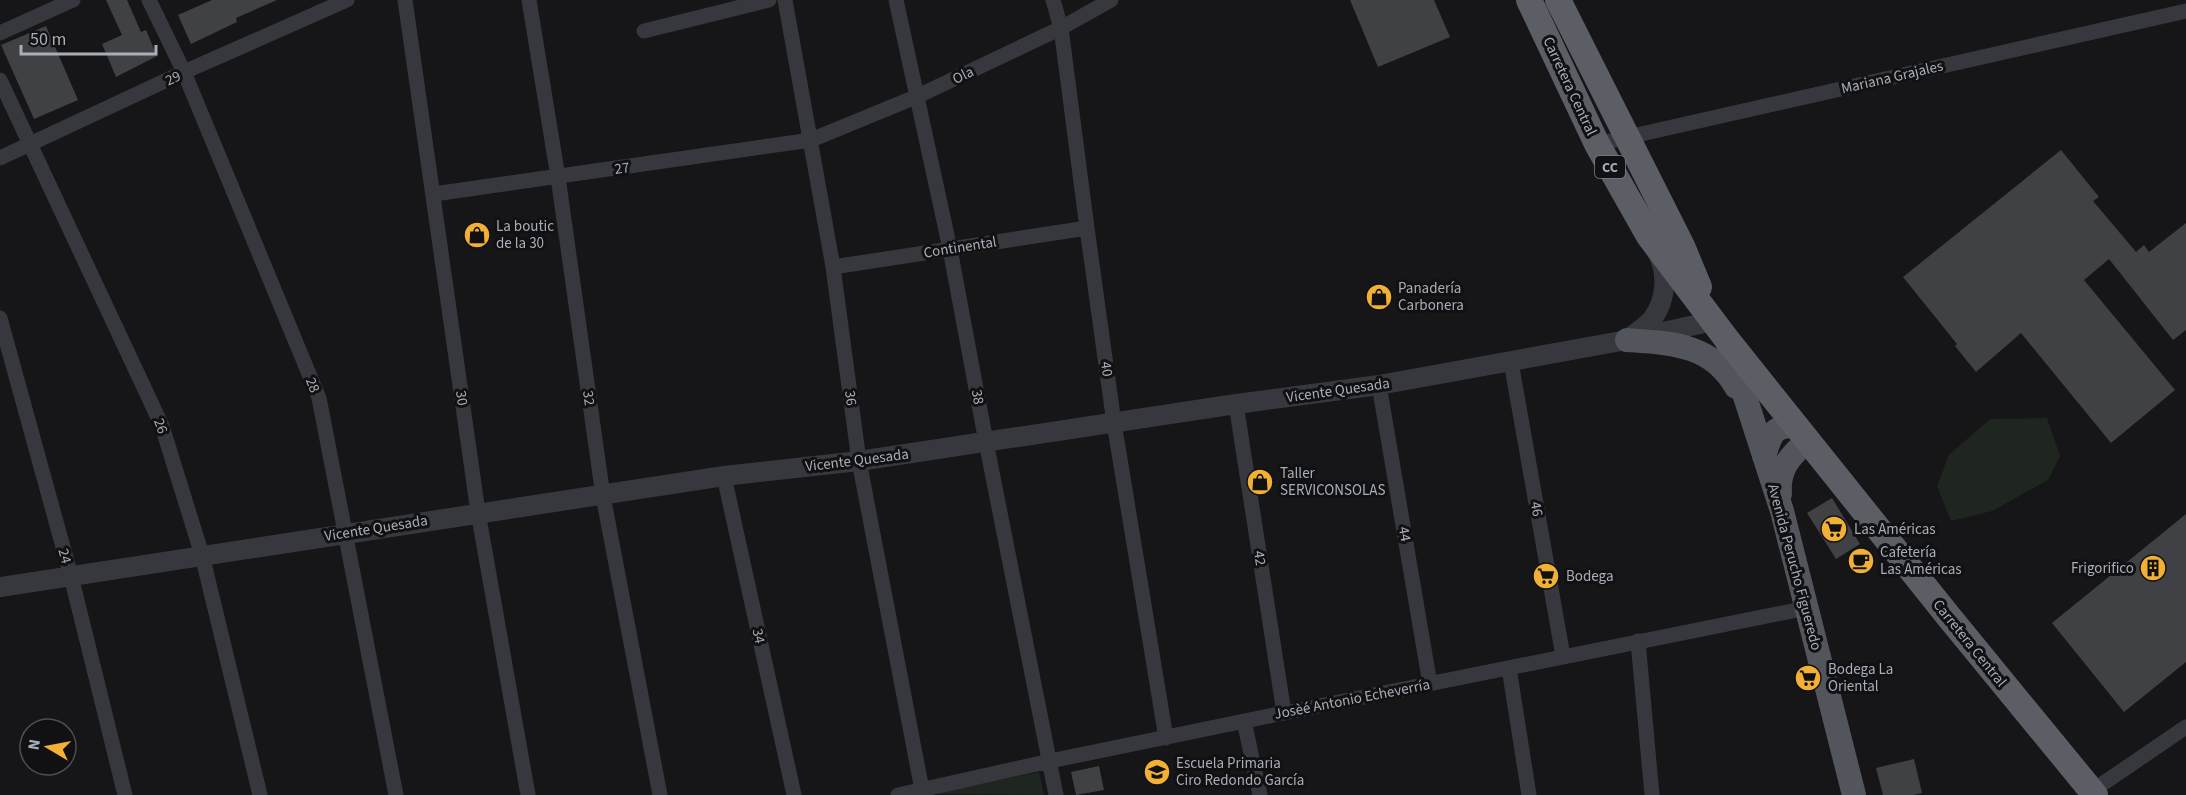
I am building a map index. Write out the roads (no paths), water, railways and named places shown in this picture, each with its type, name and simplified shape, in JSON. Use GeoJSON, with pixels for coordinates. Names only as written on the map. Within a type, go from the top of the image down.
{"type":"FeatureCollection","features":[{"type":"Feature","properties":{"kind":"highway","name":"Carretera Central"},"geometry":{"type":"LineString","coordinates":[[1529,0],[1597,144],[1649,236],[1801,433],[2093,793]]}},
{"type":"Feature","properties":{"kind":"highway","name":"Carretera Central"},"geometry":{"type":"LineString","coordinates":[[1558,0],[1625,137],[1682,246],[1713,321]]}},
{"type":"Feature","properties":{"kind":"main road"},"geometry":{"type":"LineString","coordinates":[[1627,340],[1669,343],[1694,349],[1719,363],[1733,381],[1752,416]]}},
{"type":"Feature","properties":{"kind":"main road","name":"Avenida Perucho Figueredo"},"geometry":{"type":"LineString","coordinates":[[1728,341],[1782,512],[1854,795]]}},
{"type":"Feature","properties":{"kind":"main road"},"geometry":{"type":"LineString","coordinates":[[1764,456],[1770,438],[1776,430],[1783,426],[1801,433],[1782,467],[1779,484],[1782,512]]}},
{"type":"Feature","properties":{"kind":"street"},"geometry":{"type":"LineString","coordinates":[[0,33],[74,0]]}},
{"type":"Feature","properties":{"kind":"street","name":"28"},"geometry":{"type":"LineString","coordinates":[[149,0],[184,72],[319,398],[396,795]]}},
{"type":"Feature","properties":{"kind":"street","name":"29"},"geometry":{"type":"LineString","coordinates":[[0,158],[184,72],[347,0]]}},
{"type":"Feature","properties":{"kind":"street","name":"30"},"geometry":{"type":"LineString","coordinates":[[405,0],[478,512],[528,795]]}},
{"type":"Feature","properties":{"kind":"street","name":"32"},"geometry":{"type":"LineString","coordinates":[[529,0],[558,177],[603,496],[660,795]]}},
{"type":"Feature","properties":{"kind":"street"},"geometry":{"type":"LineString","coordinates":[[644,31],[769,0]]}},
{"type":"Feature","properties":{"kind":"street","name":"36"},"geometry":{"type":"LineString","coordinates":[[785,0],[833,267],[859,461],[922,792]]}},
{"type":"Feature","properties":{"kind":"street","name":"38"},"geometry":{"type":"LineString","coordinates":[[896,0],[950,249],[1056,795]]}},
{"type":"Feature","properties":{"kind":"street","name":"40"},"geometry":{"type":"LineString","coordinates":[[1053,0],[1061,28],[1086,228],[1114,423],[1166,738]]}},
{"type":"Feature","properties":{"kind":"street","name":"Ola"},"geometry":{"type":"LineString","coordinates":[[811,140],[918,96],[1061,28],[1111,0]]}},
{"type":"Feature","properties":{"kind":"street","name":"Mariana Grajales"},"geometry":{"type":"LineString","coordinates":[[1597,144],[2186,11]]}},
{"type":"Feature","properties":{"kind":"street","name":"26"},"geometry":{"type":"LineString","coordinates":[[0,80],[162,426],[202,555],[260,795]]}},
{"type":"Feature","properties":{"kind":"street","name":"27"},"geometry":{"type":"LineString","coordinates":[[434,194],[811,140]]}},
{"type":"Feature","properties":{"kind":"street","name":"Continental"},"geometry":{"type":"LineString","coordinates":[[833,267],[1086,228]]}},
{"type":"Feature","properties":{"kind":"street"},"geometry":{"type":"LineString","coordinates":[[1627,340],[1651,320],[1663,294],[1665,277],[1661,260],[1649,236]]}},
{"type":"Feature","properties":{"kind":"street","name":"24"},"geometry":{"type":"LineString","coordinates":[[0,318],[71,576],[125,795]]}},
{"type":"Feature","properties":{"kind":"street","name":"Vicente Quesada"},"geometry":{"type":"LineString","coordinates":[[0,587],[478,512],[603,496],[724,476],[859,461],[1236,404],[1379,385],[1627,340],[1713,321]]}},
{"type":"Feature","properties":{"kind":"street","name":"46"},"geometry":{"type":"LineString","coordinates":[[1511,362],[1563,656]]}},
{"type":"Feature","properties":{"kind":"street","name":"44"},"geometry":{"type":"LineString","coordinates":[[1379,385],[1430,684]]}},
{"type":"Feature","properties":{"kind":"street","name":"42"},"geometry":{"type":"LineString","coordinates":[[1236,404],[1284,713]]}},
{"type":"Feature","properties":{"kind":"street","name":"34"},"geometry":{"type":"LineString","coordinates":[[724,476],[794,795]]}},
{"type":"Feature","properties":{"kind":"street","name":"Josèé Antonio Echeverría"},"geometry":{"type":"LineString","coordinates":[[898,795],[922,792],[1050,761],[1244,721],[1808,608]]}},
{"type":"Feature","properties":{"kind":"street"},"geometry":{"type":"LineString","coordinates":[[1638,642],[1652,795]]}},
{"type":"Feature","properties":{"kind":"street"},"geometry":{"type":"LineString","coordinates":[[1509,668],[1529,795]]}},
{"type":"Feature","properties":{"kind":"street"},"geometry":{"type":"LineString","coordinates":[[1244,721],[1260,795]]}},
{"type":"Feature","properties":{"kind":"street"},"geometry":{"type":"LineString","coordinates":[[2093,793],[2186,727]]}},
{"type":"Feature","properties":{"kind":"place","name":"La boutic de la 30"},"geometry":{"type":"Point","coordinates":[477,235]}},
{"type":"Feature","properties":{"kind":"place","name":"Panadería Carbonera"},"geometry":{"type":"Point","coordinates":[1379,297]}},
{"type":"Feature","properties":{"kind":"place","name":"Taller SERVICONSOLAS"},"geometry":{"type":"Point","coordinates":[1260,482]}},
{"type":"Feature","properties":{"kind":"place","name":"Las Américas"},"geometry":{"type":"Point","coordinates":[1834,529]}},
{"type":"Feature","properties":{"kind":"place","name":"Cafetería Las Américas"},"geometry":{"type":"Point","coordinates":[1861,561]}},
{"type":"Feature","properties":{"kind":"place","name":"Frigorifico"},"geometry":{"type":"Point","coordinates":[2153,568]}},
{"type":"Feature","properties":{"kind":"place","name":"Bodega"},"geometry":{"type":"Point","coordinates":[1546,576]}},
{"type":"Feature","properties":{"kind":"place","name":"Bodega La Oriental"},"geometry":{"type":"Point","coordinates":[1808,678]}},
{"type":"Feature","properties":{"kind":"place","name":"Escuela Primaria Ciro Redondo García"},"geometry":{"type":"Point","coordinates":[1157,772]}}]}
